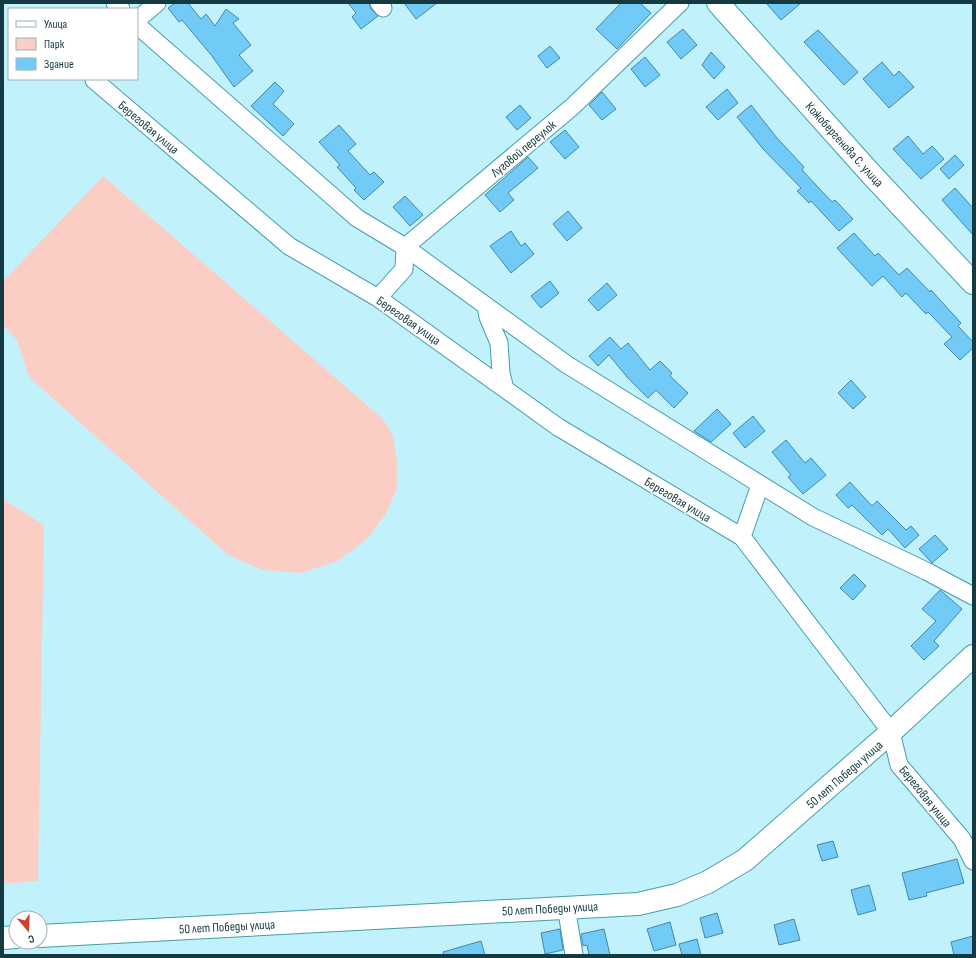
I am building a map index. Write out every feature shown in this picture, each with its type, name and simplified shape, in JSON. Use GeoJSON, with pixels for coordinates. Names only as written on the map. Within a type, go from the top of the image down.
{"type":"FeatureCollection","features":[{"type":"Feature","properties":{"kind":"main road","name":"Кожобергенова С. улица"},"geometry":{"type":"LineString","coordinates":[[718,3],[871,174],[973,283]]}},
{"type":"Feature","properties":{"kind":"main road","name":"50 лет Победы улица"},"geometry":{"type":"LineString","coordinates":[[48,936],[566,906],[638,904],[677,895],[708,882],[745,860],[891,732],[973,656]]}},
{"type":"Feature","properties":{"kind":"street"},"geometry":{"type":"LineString","coordinates":[[138,19],[157,3]]}},
{"type":"Feature","properties":{"kind":"street","name":"Луговой переулок"},"geometry":{"type":"LineString","coordinates":[[405,247],[572,107],[680,3]]}},
{"type":"Feature","properties":{"kind":"street"},"geometry":{"type":"LineString","coordinates":[[138,26],[357,218],[405,247],[566,364],[813,517],[926,571],[973,596]]}},
{"type":"Feature","properties":{"kind":"street","name":"Береговая улица"},"geometry":{"type":"LineString","coordinates":[[94,80],[288,246],[378,298],[558,427],[742,537],[891,732],[899,765],[962,839],[973,861]]}},
{"type":"Feature","properties":{"kind":"street"},"geometry":{"type":"LineString","coordinates":[[378,298],[404,269],[405,247]]}},
{"type":"Feature","properties":{"kind":"street"},"geometry":{"type":"LineString","coordinates":[[486,306],[488,317],[499,343],[501,374],[505,389]]}},
{"type":"Feature","properties":{"kind":"street"},"geometry":{"type":"LineString","coordinates":[[742,537],[760,485]]}},
{"type":"Feature","properties":{"kind":"street"},"geometry":{"type":"LineString","coordinates":[[566,906],[574,955]]}},
{"type":"Feature","properties":{"kind":"green space"},"geometry":{"type":"Polygon","coordinates":[[[103,176],[383,419],[393,436],[397,461],[397,488],[386,514],[367,539],[338,561],[301,573],[262,570],[228,555],[29,377],[17,340],[3,325],[3,281],[103,176]]]}},
{"type":"Feature","properties":{"kind":"green space"},"geometry":{"type":"Polygon","coordinates":[[[3,499],[44,525],[38,881],[3,884],[3,499]]]}},
{"type":"Feature","properties":{"kind":"building"},"geometry":{"type":"Polygon","coordinates":[[[175,3],[188,3],[201,19],[206,14],[215,26],[226,9],[239,19],[233,23],[251,45],[239,55],[253,71],[234,87],[212,56],[182,20],[179,22],[168,8],[175,3]]]}},
{"type":"Feature","properties":{"kind":"building"},"geometry":{"type":"Polygon","coordinates":[[[348,3],[369,3],[371,9],[378,16],[361,29],[352,17],[356,13],[348,3]]]}},
{"type":"Feature","properties":{"kind":"building"},"geometry":{"type":"Polygon","coordinates":[[[404,3],[437,3],[416,19],[404,3]]]}},
{"type":"Feature","properties":{"kind":"building"},"geometry":{"type":"Polygon","coordinates":[[[621,3],[640,3],[651,13],[617,49],[596,29],[621,3]]]}},
{"type":"Feature","properties":{"kind":"building"},"geometry":{"type":"Polygon","coordinates":[[[766,3],[801,3],[781,20],[766,3]]]}},
{"type":"Feature","properties":{"kind":"building"},"geometry":{"type":"Polygon","coordinates":[[[683,29],[697,45],[681,59],[667,42],[683,29]]]}},
{"type":"Feature","properties":{"kind":"building"},"geometry":{"type":"Polygon","coordinates":[[[818,30],[858,72],[844,85],[804,42],[818,30]]]}},
{"type":"Feature","properties":{"kind":"building"},"geometry":{"type":"Polygon","coordinates":[[[550,46],[560,58],[547,68],[538,56],[550,46]]]}},
{"type":"Feature","properties":{"kind":"building"},"geometry":{"type":"Polygon","coordinates":[[[711,52],[725,67],[714,79],[702,65],[711,52]]]}},
{"type":"Feature","properties":{"kind":"building"},"geometry":{"type":"Polygon","coordinates":[[[645,57],[660,75],[645,87],[631,69],[645,57]]]}},
{"type":"Feature","properties":{"kind":"building"},"geometry":{"type":"Polygon","coordinates":[[[882,62],[894,76],[899,71],[914,87],[889,108],[863,79],[882,62]]]}},
{"type":"Feature","properties":{"kind":"building"},"geometry":{"type":"Polygon","coordinates":[[[275,82],[284,91],[273,104],[294,124],[283,136],[251,106],[275,82]]]}},
{"type":"Feature","properties":{"kind":"building"},"geometry":{"type":"Polygon","coordinates":[[[727,89],[738,103],[718,120],[706,107],[727,89]]]}},
{"type":"Feature","properties":{"kind":"building"},"geometry":{"type":"Polygon","coordinates":[[[602,92],[616,109],[602,120],[589,105],[602,92]]]}},
{"type":"Feature","properties":{"kind":"building"},"geometry":{"type":"Polygon","coordinates":[[[520,105],[531,118],[517,130],[506,117],[520,105]]]}},
{"type":"Feature","properties":{"kind":"building"},"geometry":{"type":"Polygon","coordinates":[[[751,105],[777,138],[804,167],[802,170],[832,202],[835,200],[853,219],[839,231],[811,201],[809,203],[797,191],[801,188],[764,150],[737,117],[751,105]]]}},
{"type":"Feature","properties":{"kind":"building"},"geometry":{"type":"Polygon","coordinates":[[[339,125],[356,144],[348,151],[370,175],[374,172],[384,182],[364,200],[354,190],[356,188],[337,167],[340,165],[319,142],[339,125]]]}},
{"type":"Feature","properties":{"kind":"building"},"geometry":{"type":"Polygon","coordinates":[[[565,130],[579,147],[565,159],[550,142],[565,130]]]}},
{"type":"Feature","properties":{"kind":"building"},"geometry":{"type":"Polygon","coordinates":[[[908,136],[923,154],[932,146],[944,159],[921,179],[893,149],[908,136]]]}},
{"type":"Feature","properties":{"kind":"building"},"geometry":{"type":"Polygon","coordinates":[[[955,155],[964,165],[949,179],[940,169],[955,155]]]}},
{"type":"Feature","properties":{"kind":"building"},"geometry":{"type":"Polygon","coordinates":[[[528,157],[538,168],[508,193],[514,200],[500,212],[485,195],[528,157]]]}},
{"type":"Feature","properties":{"kind":"building"},"geometry":{"type":"Polygon","coordinates":[[[955,188],[973,208],[973,235],[942,200],[955,188]]]}},
{"type":"Feature","properties":{"kind":"building"},"geometry":{"type":"Polygon","coordinates":[[[405,196],[423,215],[410,226],[393,207],[405,196]]]}},
{"type":"Feature","properties":{"kind":"building"},"geometry":{"type":"Polygon","coordinates":[[[568,211],[582,228],[567,241],[553,224],[568,211]]]}},
{"type":"Feature","properties":{"kind":"building"},"geometry":{"type":"Polygon","coordinates":[[[511,231],[521,246],[525,243],[534,254],[511,273],[490,246],[511,231]]]}},
{"type":"Feature","properties":{"kind":"building"},"geometry":{"type":"Polygon","coordinates":[[[854,233],[875,256],[878,253],[899,275],[907,268],[930,292],[931,290],[961,323],[958,326],[973,342],[973,348],[960,360],[944,344],[952,337],[928,312],[926,314],[906,293],[902,297],[883,276],[872,286],[837,248],[854,233]]]}},
{"type":"Feature","properties":{"kind":"building"},"geometry":{"type":"Polygon","coordinates":[[[550,281],[559,293],[541,308],[531,296],[550,281]]]}},
{"type":"Feature","properties":{"kind":"building"},"geometry":{"type":"Polygon","coordinates":[[[607,283],[617,295],[598,311],[588,300],[607,283]]]}},
{"type":"Feature","properties":{"kind":"building"},"geometry":{"type":"Polygon","coordinates":[[[610,337],[621,349],[628,343],[650,370],[660,361],[672,373],[670,376],[688,393],[674,408],[656,390],[648,398],[627,377],[609,355],[598,366],[589,356],[610,337]]]}},
{"type":"Feature","properties":{"kind":"building"},"geometry":{"type":"Polygon","coordinates":[[[851,380],[866,397],[853,409],[838,393],[851,380]]]}},
{"type":"Feature","properties":{"kind":"building"},"geometry":{"type":"Polygon","coordinates":[[[717,409],[731,424],[711,442],[694,431],[717,409]]]}},
{"type":"Feature","properties":{"kind":"building"},"geometry":{"type":"Polygon","coordinates":[[[753,416],[765,431],[745,448],[733,433],[753,416]]]}},
{"type":"Feature","properties":{"kind":"building"},"geometry":{"type":"Polygon","coordinates":[[[786,440],[805,463],[811,458],[826,475],[803,494],[788,477],[791,475],[772,452],[786,440]]]}},
{"type":"Feature","properties":{"kind":"building"},"geometry":{"type":"Polygon","coordinates":[[[850,482],[872,506],[877,501],[906,530],[911,526],[919,535],[905,548],[888,529],[882,535],[852,505],[848,508],[836,495],[850,482]]]}},
{"type":"Feature","properties":{"kind":"building"},"geometry":{"type":"Polygon","coordinates":[[[935,535],[948,549],[932,563],[919,549],[935,535]]]}},
{"type":"Feature","properties":{"kind":"building"},"geometry":{"type":"Polygon","coordinates":[[[854,574],[866,586],[853,600],[840,588],[854,574]]]}},
{"type":"Feature","properties":{"kind":"building"},"geometry":{"type":"Polygon","coordinates":[[[940,590],[962,609],[934,641],[939,646],[924,660],[911,646],[936,621],[922,609],[940,590]]]}},
{"type":"Feature","properties":{"kind":"building"},"geometry":{"type":"Polygon","coordinates":[[[833,841],[838,857],[822,861],[817,845],[833,841]]]}},
{"type":"Feature","properties":{"kind":"building"},"geometry":{"type":"Polygon","coordinates":[[[957,859],[964,883],[926,893],[927,896],[909,900],[902,873],[957,859]]]}},
{"type":"Feature","properties":{"kind":"building"},"geometry":{"type":"Polygon","coordinates":[[[869,885],[876,910],[858,915],[851,890],[869,885]]]}},
{"type":"Feature","properties":{"kind":"building"},"geometry":{"type":"Polygon","coordinates":[[[717,913],[723,933],[705,938],[700,918],[717,913]]]}},
{"type":"Feature","properties":{"kind":"building"},"geometry":{"type":"Polygon","coordinates":[[[794,919],[800,940],[779,945],[774,925],[794,919]]]}},
{"type":"Feature","properties":{"kind":"building"},"geometry":{"type":"Polygon","coordinates":[[[670,922],[676,945],[654,951],[647,929],[670,922]]]}},
{"type":"Feature","properties":{"kind":"building"},"geometry":{"type":"Polygon","coordinates":[[[560,929],[563,950],[545,954],[541,933],[560,929]]]}},
{"type":"Feature","properties":{"kind":"building"},"geometry":{"type":"Polygon","coordinates":[[[604,929],[610,955],[589,955],[587,945],[583,946],[581,934],[604,929]]]}},
{"type":"Feature","properties":{"kind":"building"},"geometry":{"type":"Polygon","coordinates":[[[973,936],[973,955],[954,955],[951,942],[973,936]]]}},
{"type":"Feature","properties":{"kind":"building"},"geometry":{"type":"Polygon","coordinates":[[[697,939],[701,955],[682,955],[679,944],[697,939]]]}},
{"type":"Feature","properties":{"kind":"building"},"geometry":{"type":"Polygon","coordinates":[[[481,941],[485,955],[444,955],[443,952],[481,941]]]}}]}
